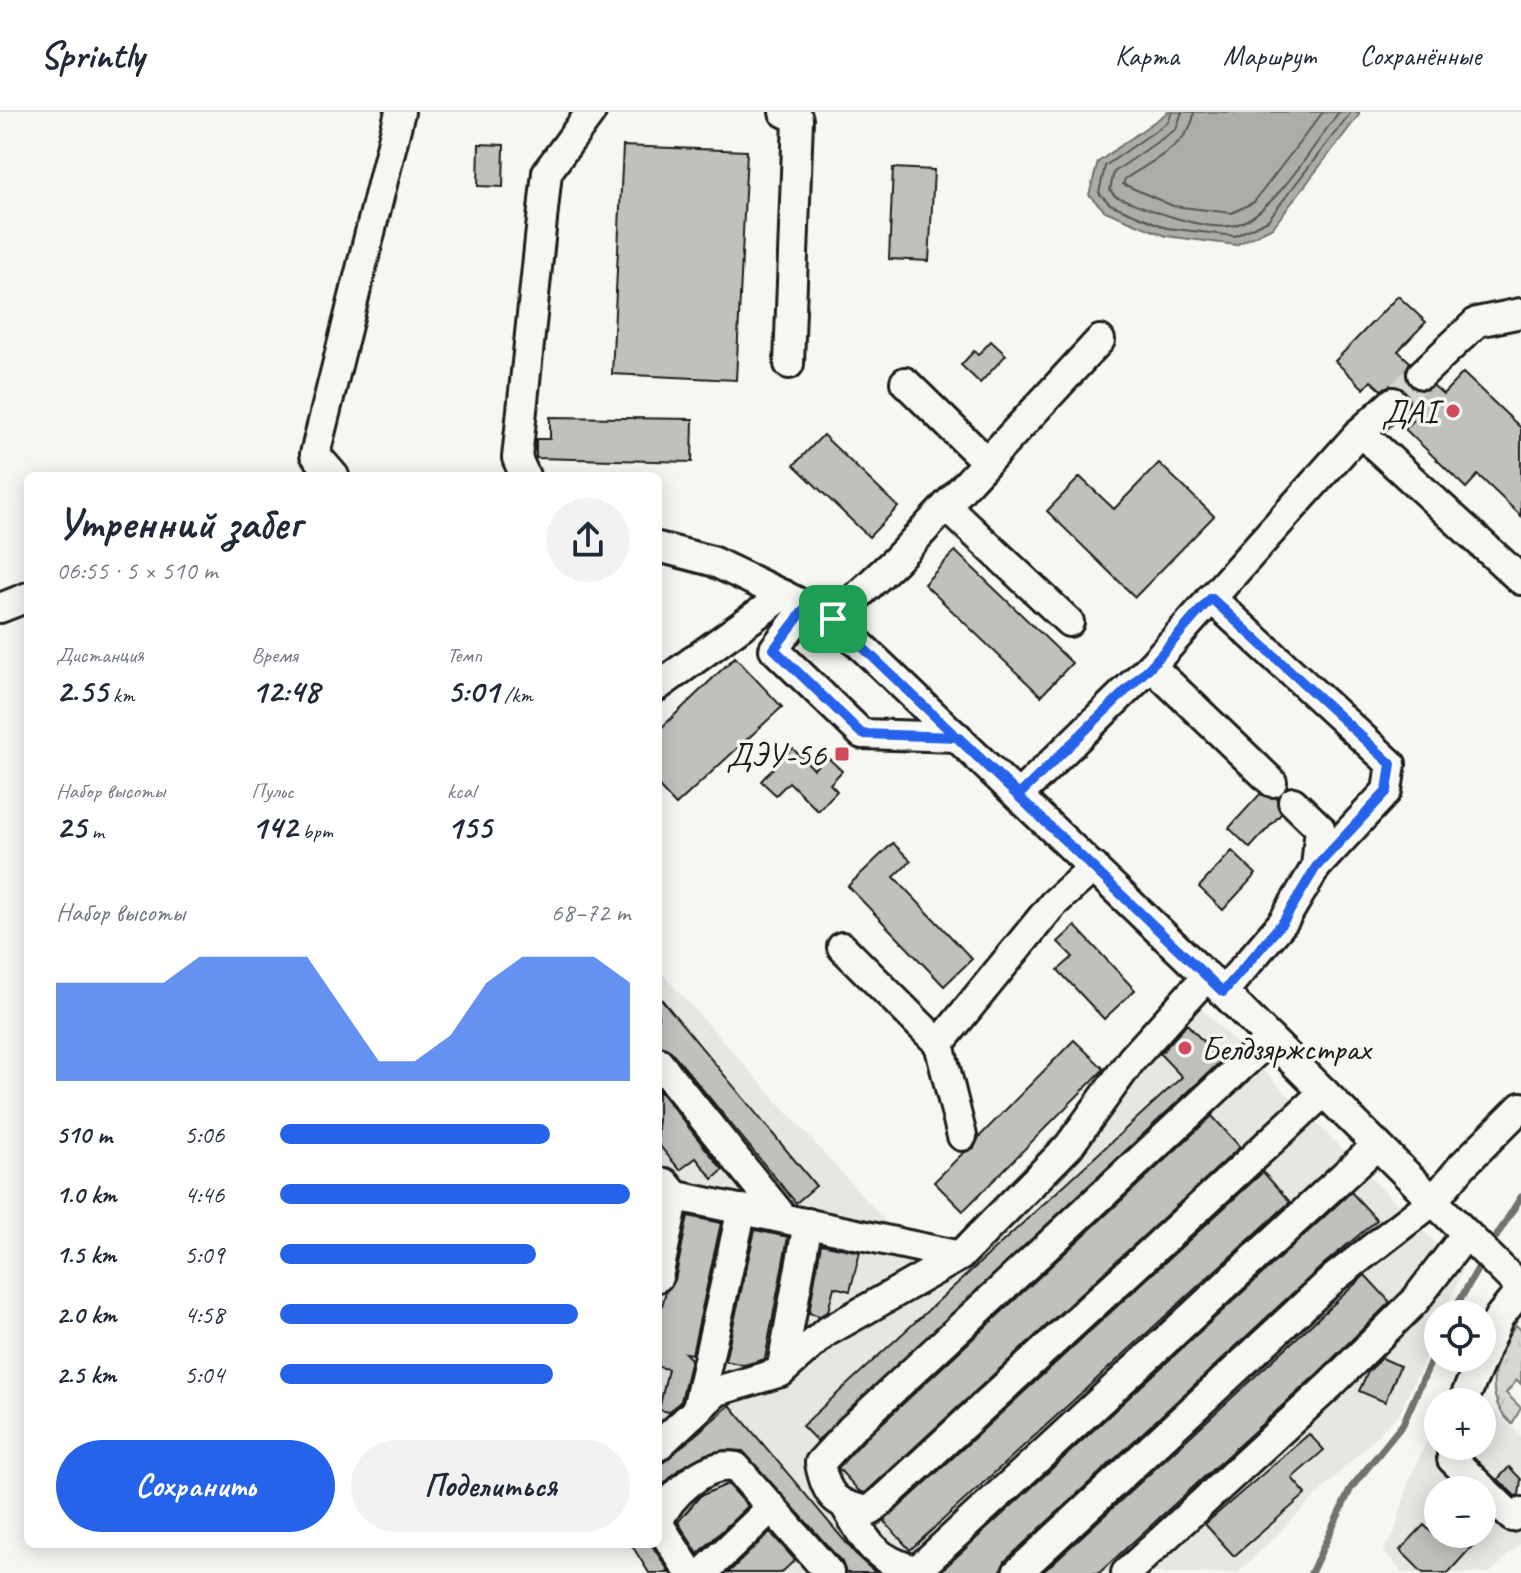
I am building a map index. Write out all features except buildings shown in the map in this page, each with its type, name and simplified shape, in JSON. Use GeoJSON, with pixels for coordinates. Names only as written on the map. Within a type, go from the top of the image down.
{"type":"FeatureCollection","features":[{"type":"Feature","properties":{"kind":"street"},"geometry":{"type":"LineString","coordinates":[[331,472],[315,454],[400,112]]}},
{"type":"Feature","properties":{"kind":"street"},"geometry":{"type":"LineString","coordinates":[[523,472],[517,458],[547,172],[591,112]]}},
{"type":"Feature","properties":{"kind":"street"},"geometry":{"type":"LineString","coordinates":[[784,112],[798,119],[789,364]]}},
{"type":"Feature","properties":{"kind":"street"},"geometry":{"type":"LineString","coordinates":[[1422,374],[1477,322],[1521,313]]}},
{"type":"Feature","properties":{"kind":"street"},"geometry":{"type":"LineString","coordinates":[[833,619],[946,506],[1100,340]]}},
{"type":"Feature","properties":{"kind":"street"},"geometry":{"type":"LineString","coordinates":[[905,382],[987,462]]}},
{"type":"Feature","properties":{"kind":"street"},"geometry":{"type":"LineString","coordinates":[[1019,795],[1151,666],[1360,432],[1393,402]]}},
{"type":"Feature","properties":{"kind":"street"},"geometry":{"type":"LineString","coordinates":[[1360,432],[1521,580]]}},
{"type":"Feature","properties":{"kind":"street"},"geometry":{"type":"LineString","coordinates":[[946,506],[1069,622]]}},
{"type":"Feature","properties":{"kind":"street"},"geometry":{"type":"LineString","coordinates":[[662,548],[712,561],[833,619],[1215,984],[1521,1289],[1496,1324]]}},
{"type":"Feature","properties":{"kind":"street"},"geometry":{"type":"LineString","coordinates":[[662,1442],[717,1391],[781,1372],[826,1332],[960,1256],[1069,1146],[1132,1059],[1283,922],[1316,867],[1387,791],[1391,764],[1211,598]]}},
{"type":"Feature","properties":{"kind":"street"},"geometry":{"type":"LineString","coordinates":[[0,608],[24,599]]}},
{"type":"Feature","properties":{"kind":"street"},"geometry":{"type":"LineString","coordinates":[[662,684],[796,600]]}},
{"type":"Feature","properties":{"kind":"street"},"geometry":{"type":"LineString","coordinates":[[796,600],[774,649],[862,734],[958,737]]}},
{"type":"Feature","properties":{"kind":"street"},"geometry":{"type":"LineString","coordinates":[[1151,666],[1272,782]]}},
{"type":"Feature","properties":{"kind":"street"},"geometry":{"type":"LineString","coordinates":[[1293,802],[1320,828],[1316,867]]}},
{"type":"Feature","properties":{"kind":"street"},"geometry":{"type":"LineString","coordinates":[[939,1044],[1053,904],[1094,867]]}},
{"type":"Feature","properties":{"kind":"street"},"geometry":{"type":"LineString","coordinates":[[842,947],[939,1044],[962,1136]]}},
{"type":"Feature","properties":{"kind":"street"},"geometry":{"type":"LineString","coordinates":[[1270,1039],[820,1463],[824,1487],[846,1507],[868,1546],[887,1562],[913,1572],[1377,1145]]}},
{"type":"Feature","properties":{"kind":"street"},"geometry":{"type":"LineString","coordinates":[[662,1067],[796,1220],[781,1372]]}},
{"type":"Feature","properties":{"kind":"street"},"geometry":{"type":"LineString","coordinates":[[846,1507],[870,1511],[1324,1092]]}},
{"type":"Feature","properties":{"kind":"street"},"geometry":{"type":"LineString","coordinates":[[1017,1573],[1335,1277],[1433,1201],[1462,1166],[1521,1107]]}},
{"type":"Feature","properties":{"kind":"street"},"geometry":{"type":"LineString","coordinates":[[662,1217],[664,1187],[742,1209],[960,1256]]}},
{"type":"Feature","properties":{"kind":"street"},"geometry":{"type":"LineString","coordinates":[[697,1409],[742,1209]]}},
{"type":"Feature","properties":{"kind":"street"},"geometry":{"type":"LineString","coordinates":[[1126,1573],[1329,1386],[1414,1302],[1466,1234]]}},
{"type":"Feature","properties":{"kind":"street"},"geometry":{"type":"LineString","coordinates":[[1453,1460],[1512,1517],[1521,1512]]}},
{"type":"Feature","properties":{"kind":"street"},"geometry":{"type":"LineString","coordinates":[[662,1513],[704,1471],[720,1464],[736,1467],[772,1507],[817,1569]]}},
{"type":"Feature","properties":{"kind":"street"},"geometry":{"type":"LineString","coordinates":[[703,1573],[772,1507]]}},
{"type":"Feature","properties":{"kind":"street"},"geometry":{"type":"LineString","coordinates":[[662,1528],[690,1573]]}},
{"type":"Feature","properties":{"kind":"shaded area"},"geometry":{"type":"Polygon","coordinates":[[[662,973],[905,1243],[942,1250],[1188,995],[1463,1270],[1450,1300],[1424,1300],[1424,1359],[1400,1413],[1238,1573],[653,1573],[637,1548],[662,1548],[662,973]]]}},
{"type":"Feature","properties":{"kind":"shaded area"},"geometry":{"type":"Polygon","coordinates":[[[1457,1374],[1471,1388],[1451,1388],[1457,1374]]]}},
{"type":"Feature","properties":{"kind":"shaded area"},"geometry":{"type":"Polygon","coordinates":[[[1496,1412],[1521,1436],[1521,1543],[1490,1573],[1403,1573],[1383,1551],[1395,1532],[1408,1484],[1424,1448],[1424,1460],[1496,1460],[1496,1412]]]}},
{"type":"Feature","properties":{"kind":"green space"},"geometry":{"type":"Polygon","coordinates":[[[1516,1325],[1521,1330],[1521,1384],[1517,1380],[1506,1393],[1521,1408],[1512,1424],[1496,1401],[1494,1388],[1497,1362],[1516,1325]]]}},
{"type":"Feature","properties":{"kind":"water"},"geometry":{"type":"Polygon","coordinates":[[[1168,112],[1359,112],[1359,115],[1273,227],[1236,245],[1166,236],[1105,211],[1089,195],[1098,162],[1168,112]]]}},
{"type":"Feature","properties":{"kind":"waterway"},"geometry":{"type":"LineString","coordinates":[[1496,1237],[1521,1197]]}},
{"type":"Feature","properties":{"kind":"waterway"},"geometry":{"type":"LineString","coordinates":[[1460,1300],[1477,1270]]}},
{"type":"Feature","properties":{"kind":"waterway"},"geometry":{"type":"LineString","coordinates":[[1311,1573],[1351,1488],[1403,1424],[1426,1372]]}},
{"type":"Feature","properties":{"kind":"tunnel"},"geometry":{"type":"LineString","coordinates":[[1393,402],[1422,374]]}},
{"type":"Feature","properties":{"kind":"place","name":"ДАІ"},"geometry":{"type":"Point","coordinates":[1453,411]}},
{"type":"Feature","properties":{"kind":"place","name":"ДЭУ-56"},"geometry":{"type":"Point","coordinates":[842,754]}},
{"type":"Feature","properties":{"kind":"place","name":"Белдзяржстрах"},"geometry":{"type":"Point","coordinates":[1185,1048]}},
{"type":"Feature","properties":{"kind":"route"},"geometry":{"type":"LineString","coordinates":[[833,619],[807,606],[774,649],[862,734],[958,737],[1019,795],[1151,666],[1211,598],[1391,764],[1387,791],[1316,867],[1283,922],[1223,992],[1019,795],[833,619]]}}]}
